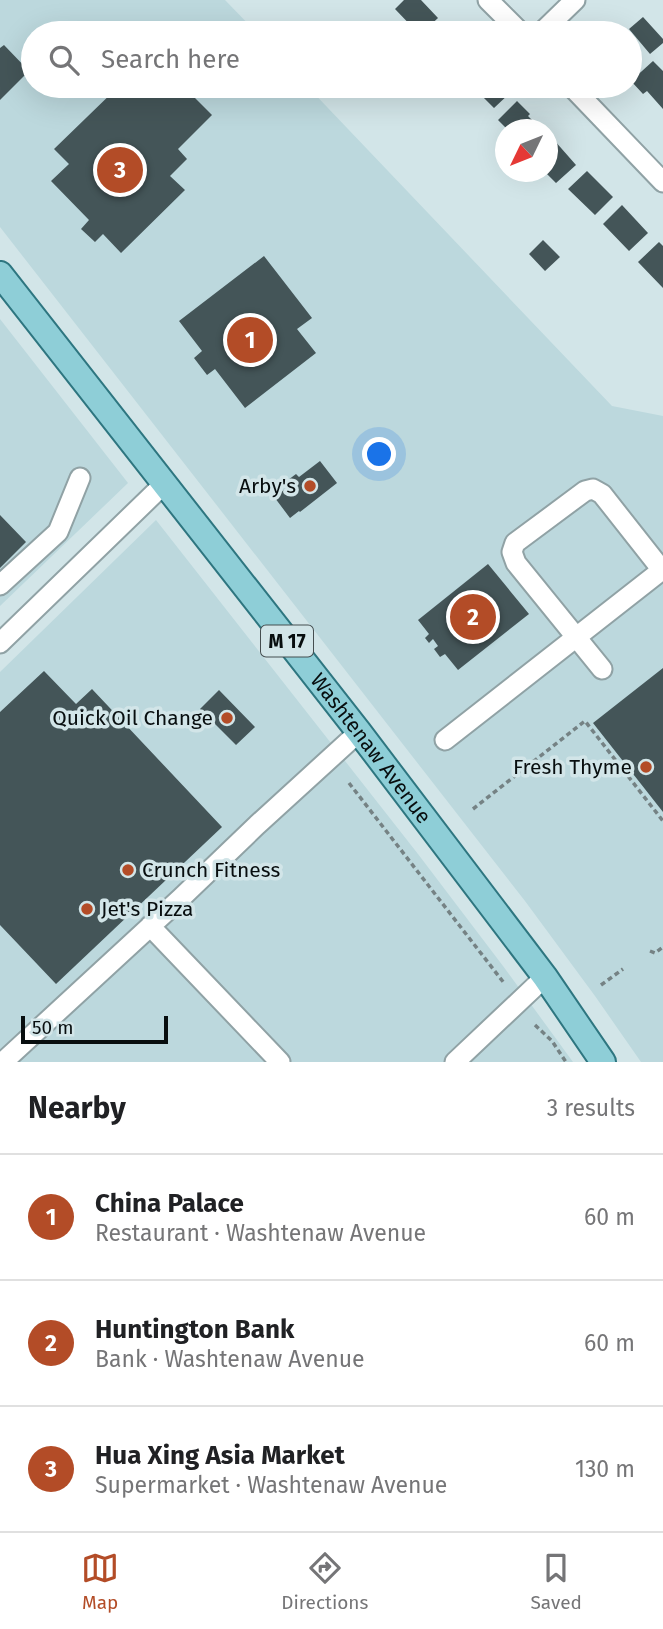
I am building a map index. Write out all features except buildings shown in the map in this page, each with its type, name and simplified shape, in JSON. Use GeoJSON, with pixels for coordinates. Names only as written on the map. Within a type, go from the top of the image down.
{"type":"FeatureCollection","features":[{"type":"Feature","properties":{"kind":"main road","name":"Washtenaw Avenue"},"geometry":{"type":"LineString","coordinates":[[0,274],[359,732],[545,977],[603,1062]]}},
{"type":"Feature","properties":{"kind":"street"},"geometry":{"type":"LineString","coordinates":[[488,0],[508,21]]}},
{"type":"Feature","properties":{"kind":"street"},"geometry":{"type":"LineString","coordinates":[[553,21],[575,0]]}},
{"type":"Feature","properties":{"kind":"street"},"geometry":{"type":"LineString","coordinates":[[582,98],[663,182]]}},
{"type":"Feature","properties":{"kind":"street"},"geometry":{"type":"LineString","coordinates":[[0,585],[58,532],[80,478]]}},
{"type":"Feature","properties":{"kind":"street"},"geometry":{"type":"LineString","coordinates":[[0,643],[164,484]]}},
{"type":"Feature","properties":{"kind":"street"},"geometry":{"type":"LineString","coordinates":[[445,740],[576,638],[662,571],[602,494],[593,489],[585,491],[515,543],[512,552],[516,563],[576,638],[602,669]]}},
{"type":"Feature","properties":{"kind":"street"},"geometry":{"type":"LineString","coordinates":[[4,1062],[359,732]]}},
{"type":"Feature","properties":{"kind":"street"},"geometry":{"type":"LineString","coordinates":[[150,926],[279,1062]]}},
{"type":"Feature","properties":{"kind":"street"},"geometry":{"type":"LineString","coordinates":[[455,1062],[545,977]]}},
{"type":"Feature","properties":{"kind":"path"},"geometry":{"type":"LineString","coordinates":[[473,809],[584,722],[663,821]]}},
{"type":"Feature","properties":{"kind":"path"},"geometry":{"type":"LineString","coordinates":[[349,783],[504,982]]}},
{"type":"Feature","properties":{"kind":"path"},"geometry":{"type":"LineString","coordinates":[[650,951],[655,953],[663,947]]}},
{"type":"Feature","properties":{"kind":"path"},"geometry":{"type":"LineString","coordinates":[[601,985],[623,969]]}},
{"type":"Feature","properties":{"kind":"path"},"geometry":{"type":"LineString","coordinates":[[535,1025],[552,1041],[566,1062]]}},
{"type":"Feature","properties":{"kind":"shaded area"},"geometry":{"type":"Polygon","coordinates":[[[0,0],[225,0],[245,21],[21,21],[21,98],[318,98],[612,406],[663,416],[663,1062],[641,1062],[525,901],[0,227],[0,0]]]}},
{"type":"Feature","properties":{"kind":"shaded area"},"geometry":{"type":"Polygon","coordinates":[[[0,319],[128,483],[0,606],[0,319]]]}},
{"type":"Feature","properties":{"kind":"shaded area"},"geometry":{"type":"Polygon","coordinates":[[[156,520],[418,854],[573,1062],[0,1062],[0,672],[156,520]]]}},
{"type":"Feature","properties":{"kind":"place","name":"Hua Xing Asia Market"},"geometry":{"type":"Point","coordinates":[120,170]}},
{"type":"Feature","properties":{"kind":"place","name":"China Palace"},"geometry":{"type":"Point","coordinates":[250,340]}},
{"type":"Feature","properties":{"kind":"place","name":"Arby's"},"geometry":{"type":"Point","coordinates":[310,486]}},
{"type":"Feature","properties":{"kind":"place","name":"Huntington Bank"},"geometry":{"type":"Point","coordinates":[473,617]}},
{"type":"Feature","properties":{"kind":"place","name":"Quick Oil Change"},"geometry":{"type":"Point","coordinates":[227,718]}},
{"type":"Feature","properties":{"kind":"place","name":"Fresh Thyme"},"geometry":{"type":"Point","coordinates":[646,767]}},
{"type":"Feature","properties":{"kind":"place","name":"Crunch Fitness"},"geometry":{"type":"Point","coordinates":[128,870]}},
{"type":"Feature","properties":{"kind":"place","name":"Jet's Pizza"},"geometry":{"type":"Point","coordinates":[87,909]}}]}
